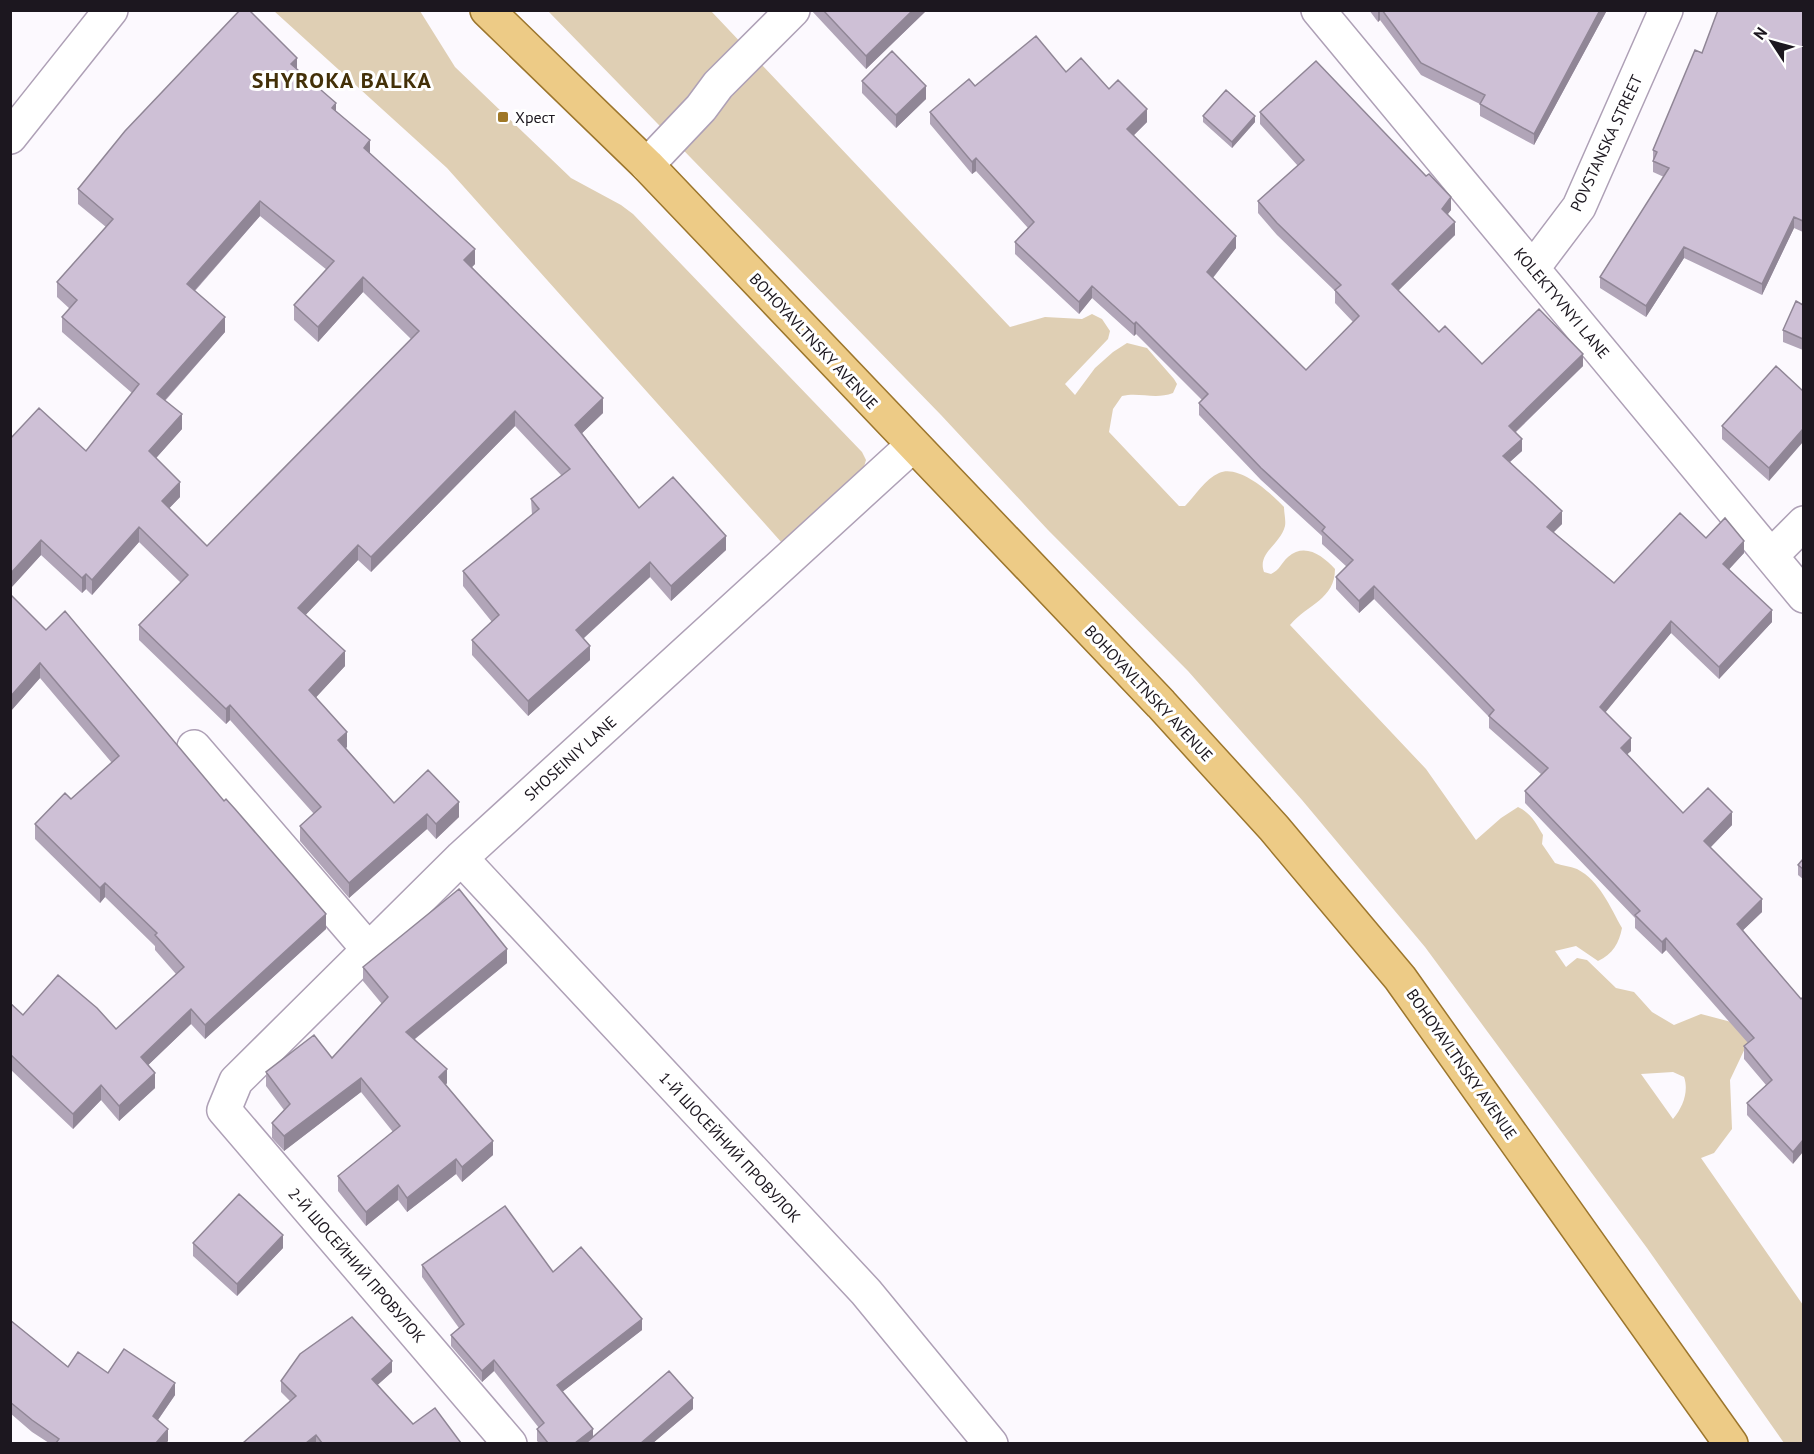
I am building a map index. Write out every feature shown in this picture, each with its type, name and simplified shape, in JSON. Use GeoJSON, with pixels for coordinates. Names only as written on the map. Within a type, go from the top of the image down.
{"type":"FeatureCollection","features":[{"type":"Feature","properties":{"kind":"main road","name":"BOHOYAVLTNSKY AVENUE"},"geometry":{"type":"LineString","coordinates":[[487,10],[647,165],[912,446],[1161,704],[1250,801],[1400,978],[1731,1443]]}},
{"type":"Feature","properties":{"kind":"street"},"geometry":{"type":"LineString","coordinates":[[10,138],[111,10]]}},
{"type":"Feature","properties":{"kind":"street"},"geometry":{"type":"LineString","coordinates":[[647,165],[701,108],[718,86],[793,10]]}},
{"type":"Feature","properties":{"kind":"street","name":"KOLEKTYVNYI LANE"},"geometry":{"type":"LineString","coordinates":[[1318,10],[1803,596]]}},
{"type":"Feature","properties":{"kind":"street","name":"POVSTANSKA STREET"},"geometry":{"type":"LineString","coordinates":[[1533,268],[1579,207],[1666,10]]}},
{"type":"Feature","properties":{"kind":"street","name":"SHOSEINIY LANE"},"geometry":{"type":"LineString","coordinates":[[236,1081],[460,858],[912,446]]}},
{"type":"Feature","properties":{"kind":"street"},"geometry":{"type":"LineString","coordinates":[[1771,556],[1803,523]]}},
{"type":"Feature","properties":{"kind":"street"},"geometry":{"type":"LineString","coordinates":[[194,747],[369,950]]}},
{"type":"Feature","properties":{"kind":"street","name":"1-Й ШОСЕЙНИЙ ПРОВУЛОК"},"geometry":{"type":"LineString","coordinates":[[460,858],[866,1292],[991,1443]]}},
{"type":"Feature","properties":{"kind":"street","name":"2-Й ШОСЕЙНИЙ ПРОВУЛОК"},"geometry":{"type":"LineString","coordinates":[[236,1081],[224,1110],[510,1443]]}},
{"type":"Feature","properties":{"kind":"shaded area"},"geometry":{"type":"Polygon","coordinates":[[[274,11],[420,11],[455,67],[571,178],[633,214],[862,452],[866,460],[863,470],[782,543],[447,168],[274,11]]]}},
{"type":"Feature","properties":{"kind":"shaded area"},"geometry":{"type":"Polygon","coordinates":[[[548,11],[711,11],[1010,327],[1045,317],[1082,319],[1092,314],[1102,319],[1110,331],[1108,339],[1065,384],[1075,395],[1095,368],[1113,352],[1127,343],[1147,348],[1177,384],[1173,393],[1160,396],[1122,396],[1113,409],[1109,432],[1179,506],[1185,506],[1214,476],[1227,471],[1254,481],[1284,507],[1285,526],[1279,539],[1266,554],[1264,572],[1271,574],[1288,557],[1301,551],[1313,552],[1335,569],[1334,579],[1326,594],[1290,625],[1426,769],[1476,840],[1501,818],[1518,807],[1530,815],[1535,822],[1543,835],[1542,844],[1555,863],[1577,869],[1585,874],[1604,895],[1622,928],[1617,943],[1608,955],[1598,961],[1576,946],[1555,951],[1566,967],[1577,958],[1587,960],[1616,988],[1634,992],[1652,1012],[1674,1025],[1701,1014],[1735,1023],[1748,1042],[1730,1080],[1732,1129],[1714,1153],[1701,1158],[1803,1305],[1803,1443],[1784,1443],[1647,1248],[1425,947],[1302,800],[1188,671],[1048,530],[941,415],[548,11]],[[1673,1072],[1641,1074],[1673,1119],[1684,1099],[1686,1088],[1684,1077],[1673,1072]]]}},
{"type":"Feature","properties":{"kind":"building"},"geometry":{"type":"Polygon","coordinates":[[[240,10],[249,10],[297,58],[291,64],[336,103],[332,108],[370,140],[364,148],[475,249],[464,260],[603,398],[575,425],[639,508],[673,477],[726,536],[671,586],[650,562],[576,630],[590,646],[528,701],[472,640],[499,615],[463,571],[539,509],[531,499],[570,469],[515,411],[371,557],[358,545],[298,608],[345,651],[309,690],[347,732],[338,740],[394,803],[428,770],[459,802],[436,824],[427,814],[349,883],[300,826],[321,807],[230,705],[226,709],[139,625],[188,575],[139,527],[92,580],[86,574],[82,578],[41,540],[10,574],[10,439],[39,408],[86,451],[139,384],[62,317],[77,300],[57,282],[113,219],[78,189],[125,131],[240,10]],[[260,201],[187,284],[225,317],[157,394],[182,414],[149,451],[180,482],[162,501],[207,546],[419,331],[363,277],[318,327],[294,305],[334,261],[260,201]]]}},
{"type":"Feature","properties":{"kind":"building"},"geometry":{"type":"Polygon","coordinates":[[[823,10],[913,10],[866,56],[823,10]]]}},
{"type":"Feature","properties":{"kind":"building"},"geometry":{"type":"Polygon","coordinates":[[[1382,10],[1600,10],[1534,134],[1480,104],[1485,95],[1421,63],[1382,10]]]}},
{"type":"Feature","properties":{"kind":"building"},"geometry":{"type":"Polygon","coordinates":[[[1718,10],[1803,10],[1803,221],[1794,217],[1762,284],[1684,247],[1646,306],[1600,277],[1669,168],[1653,161],[1657,152],[1653,150],[1695,50],[1702,53],[1718,10]]]}},
{"type":"Feature","properties":{"kind":"building"},"geometry":{"type":"Polygon","coordinates":[[[1036,36],[1066,72],[1081,58],[1109,89],[1118,80],[1147,109],[1127,129],[1236,236],[1207,272],[1306,370],[1359,316],[1335,290],[1341,285],[1277,223],[1258,201],[1304,160],[1260,112],[1316,61],[1426,176],[1429,174],[1451,197],[1442,209],[1455,222],[1392,284],[1439,332],[1445,326],[1482,364],[1539,309],[1583,354],[1509,426],[1522,439],[1503,456],[1562,511],[1547,527],[1614,583],[1680,513],[1706,538],[1725,518],[1744,541],[1723,564],[1772,610],[1719,667],[1671,621],[1600,707],[1631,738],[1621,748],[1683,813],[1708,788],[1732,812],[1704,841],[1762,899],[1737,924],[1801,999],[1803,997],[1803,1140],[1793,1152],[1747,1103],[1772,1080],[1744,1046],[1754,1038],[1666,938],[1662,942],[1635,915],[1640,911],[1525,791],[1548,768],[1489,716],[1494,710],[1374,586],[1359,601],[1336,577],[1353,560],[1322,531],[1325,527],[1261,468],[1199,403],[1208,394],[1136,322],[1134,324],[1092,286],[1079,302],[1015,242],[1034,222],[976,158],[972,162],[930,112],[969,79],[975,86],[1036,36]]]}},
{"type":"Feature","properties":{"kind":"building"},"geometry":{"type":"Polygon","coordinates":[[[892,51],[926,86],[896,115],[862,81],[892,51]]]}},
{"type":"Feature","properties":{"kind":"building"},"geometry":{"type":"Polygon","coordinates":[[[1226,90],[1255,116],[1232,142],[1203,116],[1226,90]]]}},
{"type":"Feature","properties":{"kind":"building"},"geometry":{"type":"Polygon","coordinates":[[[1796,301],[1803,305],[1803,339],[1783,330],[1796,301]]]}},
{"type":"Feature","properties":{"kind":"building"},"geometry":{"type":"Polygon","coordinates":[[[1776,366],[1803,391],[1803,429],[1769,468],[1722,426],[1776,366]]]}},
{"type":"Feature","properties":{"kind":"building"},"geometry":{"type":"Polygon","coordinates":[[[10,594],[46,630],[65,611],[224,801],[226,799],[326,914],[205,1025],[191,1009],[141,1057],[155,1073],[119,1106],[101,1085],[73,1114],[10,1054],[10,1003],[23,1015],[58,975],[97,1008],[116,1029],[184,967],[155,935],[157,933],[105,883],[100,888],[35,824],[65,793],[71,799],[119,756],[40,663],[10,697],[10,594]]]}},
{"type":"Feature","properties":{"kind":"building"},"geometry":{"type":"Polygon","coordinates":[[[1803,859],[1803,869],[1798,865],[1803,859]]]}},
{"type":"Feature","properties":{"kind":"building"},"geometry":{"type":"Polygon","coordinates":[[[459,889],[507,949],[406,1032],[447,1069],[439,1077],[493,1141],[462,1167],[456,1159],[407,1198],[398,1185],[366,1212],[338,1176],[400,1126],[361,1078],[284,1136],[272,1123],[290,1104],[266,1072],[314,1035],[332,1058],[388,997],[363,967],[459,889]]]}},
{"type":"Feature","properties":{"kind":"building"},"geometry":{"type":"Polygon","coordinates":[[[239,1194],[283,1235],[237,1284],[193,1243],[239,1194]]]}},
{"type":"Feature","properties":{"kind":"building"},"geometry":{"type":"Polygon","coordinates":[[[505,1206],[553,1272],[581,1247],[642,1319],[557,1385],[593,1429],[575,1443],[548,1443],[537,1429],[544,1423],[494,1360],[482,1371],[451,1335],[464,1324],[422,1265],[505,1206]]]}},
{"type":"Feature","properties":{"kind":"building"},"geometry":{"type":"Polygon","coordinates":[[[352,1317],[392,1361],[372,1379],[413,1424],[435,1408],[461,1443],[322,1443],[316,1435],[306,1443],[243,1443],[296,1396],[281,1381],[300,1354],[352,1317]]]}},
{"type":"Feature","properties":{"kind":"building"},"geometry":{"type":"Polygon","coordinates":[[[10,1320],[68,1367],[78,1352],[108,1373],[124,1349],[175,1383],[153,1416],[168,1429],[156,1443],[56,1443],[59,1439],[10,1402],[10,1320]]]}},
{"type":"Feature","properties":{"kind":"building"},"geometry":{"type":"Polygon","coordinates":[[[669,1371],[693,1398],[641,1443],[586,1443],[669,1371]]]}},
{"type":"Feature","properties":{"kind":"place","name":"Хрест"},"geometry":{"type":"Point","coordinates":[503,117]}},
{"type":"Feature","properties":{"kind":"district","name":"SHYROKA BALKA"},"geometry":{"type":"Point","coordinates":[342,80]}}]}
